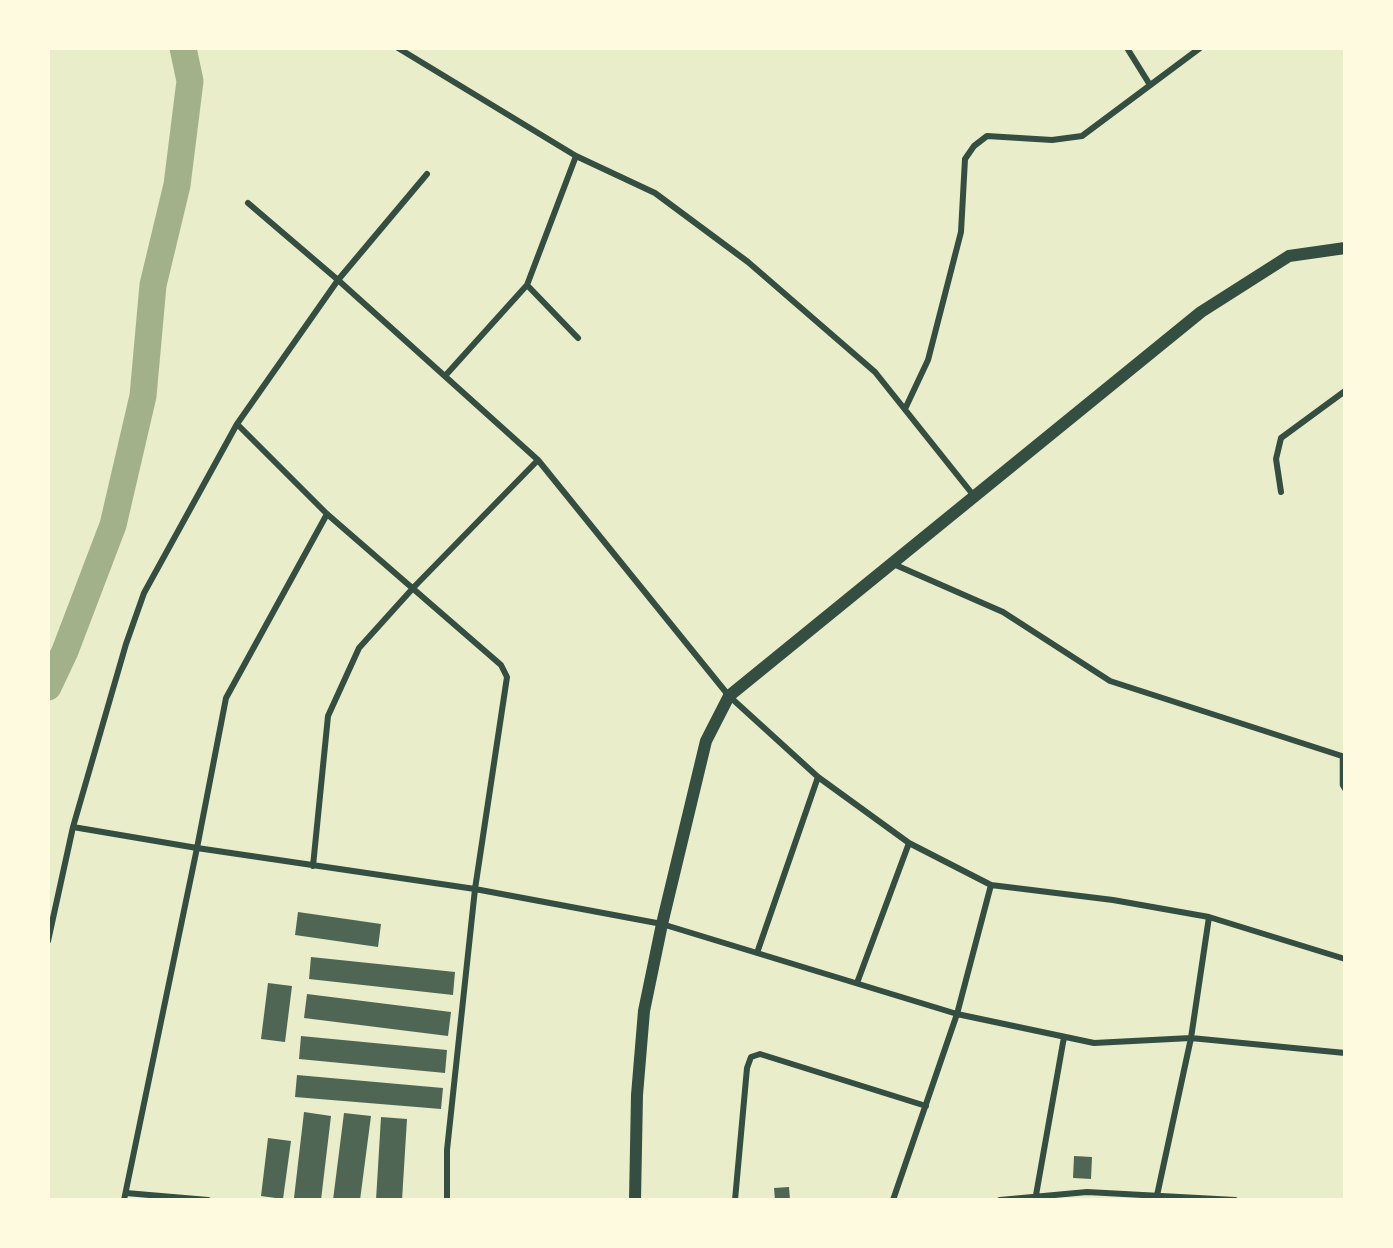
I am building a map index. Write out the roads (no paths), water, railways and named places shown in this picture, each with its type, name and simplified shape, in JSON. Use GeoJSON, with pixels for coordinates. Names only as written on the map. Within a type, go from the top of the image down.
{"type":"FeatureCollection","features":[{"type":"Feature","properties":{"kind":"main road"},"geometry":{"type":"LineString","coordinates":[[635,1200],[637,1095],[644,1011],[662,924],[706,741],[729,696],[1201,312],[1289,256],[1345,248]]}},
{"type":"Feature","properties":{"kind":"street"},"geometry":{"type":"LineString","coordinates":[[398,48],[576,156],[655,193],[748,262],[875,372],[975,496]]}},
{"type":"Feature","properties":{"kind":"street"},"geometry":{"type":"LineString","coordinates":[[1127,48],[1150,85]]}},
{"type":"Feature","properties":{"kind":"street"},"geometry":{"type":"LineString","coordinates":[[905,410],[928,360],[961,232],[965,159],[974,146],[987,136],[1052,140],[1082,136],[1200,48]]}},
{"type":"Feature","properties":{"kind":"street"},"geometry":{"type":"LineString","coordinates":[[445,376],[527,285],[576,156]]}},
{"type":"Feature","properties":{"kind":"street"},"geometry":{"type":"LineString","coordinates":[[48,941],[73,827],[126,644],[144,593],[237,424],[338,280],[427,174]]}},
{"type":"Feature","properties":{"kind":"street"},"geometry":{"type":"LineString","coordinates":[[248,203],[338,280],[538,460],[729,696],[818,777],[909,843],[991,885],[1113,900],[1209,917],[1345,959]]}},
{"type":"Feature","properties":{"kind":"street"},"geometry":{"type":"LineString","coordinates":[[527,285],[578,338]]}},
{"type":"Feature","properties":{"kind":"street"},"geometry":{"type":"LineString","coordinates":[[1281,492],[1276,459],[1281,438],[1345,391]]}},
{"type":"Feature","properties":{"kind":"street"},"geometry":{"type":"LineString","coordinates":[[237,424],[327,514],[414,587],[501,665],[507,677],[475,889],[447,1150],[447,1200]]}},
{"type":"Feature","properties":{"kind":"street"},"geometry":{"type":"LineString","coordinates":[[313,866],[328,716],[358,648],[538,460]]}},
{"type":"Feature","properties":{"kind":"street"},"geometry":{"type":"LineString","coordinates":[[208,1200],[125,1197],[226,698],[327,514]]}},
{"type":"Feature","properties":{"kind":"street"},"geometry":{"type":"LineString","coordinates":[[891,562],[1003,612],[1110,681],[1344,757]]}},
{"type":"Feature","properties":{"kind":"street"},"geometry":{"type":"LineString","coordinates":[[757,953],[818,777]]}},
{"type":"Feature","properties":{"kind":"street"},"geometry":{"type":"LineString","coordinates":[[73,827],[313,866],[475,889],[662,924],[957,1014],[1094,1043],[1191,1038],[1345,1053]]}},
{"type":"Feature","properties":{"kind":"street"},"geometry":{"type":"LineString","coordinates":[[857,983],[909,843]]}},
{"type":"Feature","properties":{"kind":"street"},"geometry":{"type":"LineString","coordinates":[[893,1200],[957,1014],[991,885]]}},
{"type":"Feature","properties":{"kind":"street"},"geometry":{"type":"LineString","coordinates":[[1156,1197],[1191,1038],[1209,917]]}},
{"type":"Feature","properties":{"kind":"street"},"geometry":{"type":"LineString","coordinates":[[1036,1196],[1064,1037]]}},
{"type":"Feature","properties":{"kind":"street"},"geometry":{"type":"LineString","coordinates":[[735,1200],[747,1068],[751,1057],[760,1054],[926,1106]]}},
{"type":"Feature","properties":{"kind":"street"},"geometry":{"type":"LineString","coordinates":[[1000,1200],[1087,1192],[1235,1200]]}},
{"type":"Feature","properties":{"kind":"lane"},"geometry":{"type":"LineString","coordinates":[[1344,757],[1342,785],[1345,790]]}},
{"type":"Feature","properties":{"kind":"waterway"},"geometry":{"type":"LineString","coordinates":[[48,687],[65,651],[113,525],[143,396],[153,285],[177,185],[190,81],[183,48]]}}]}
